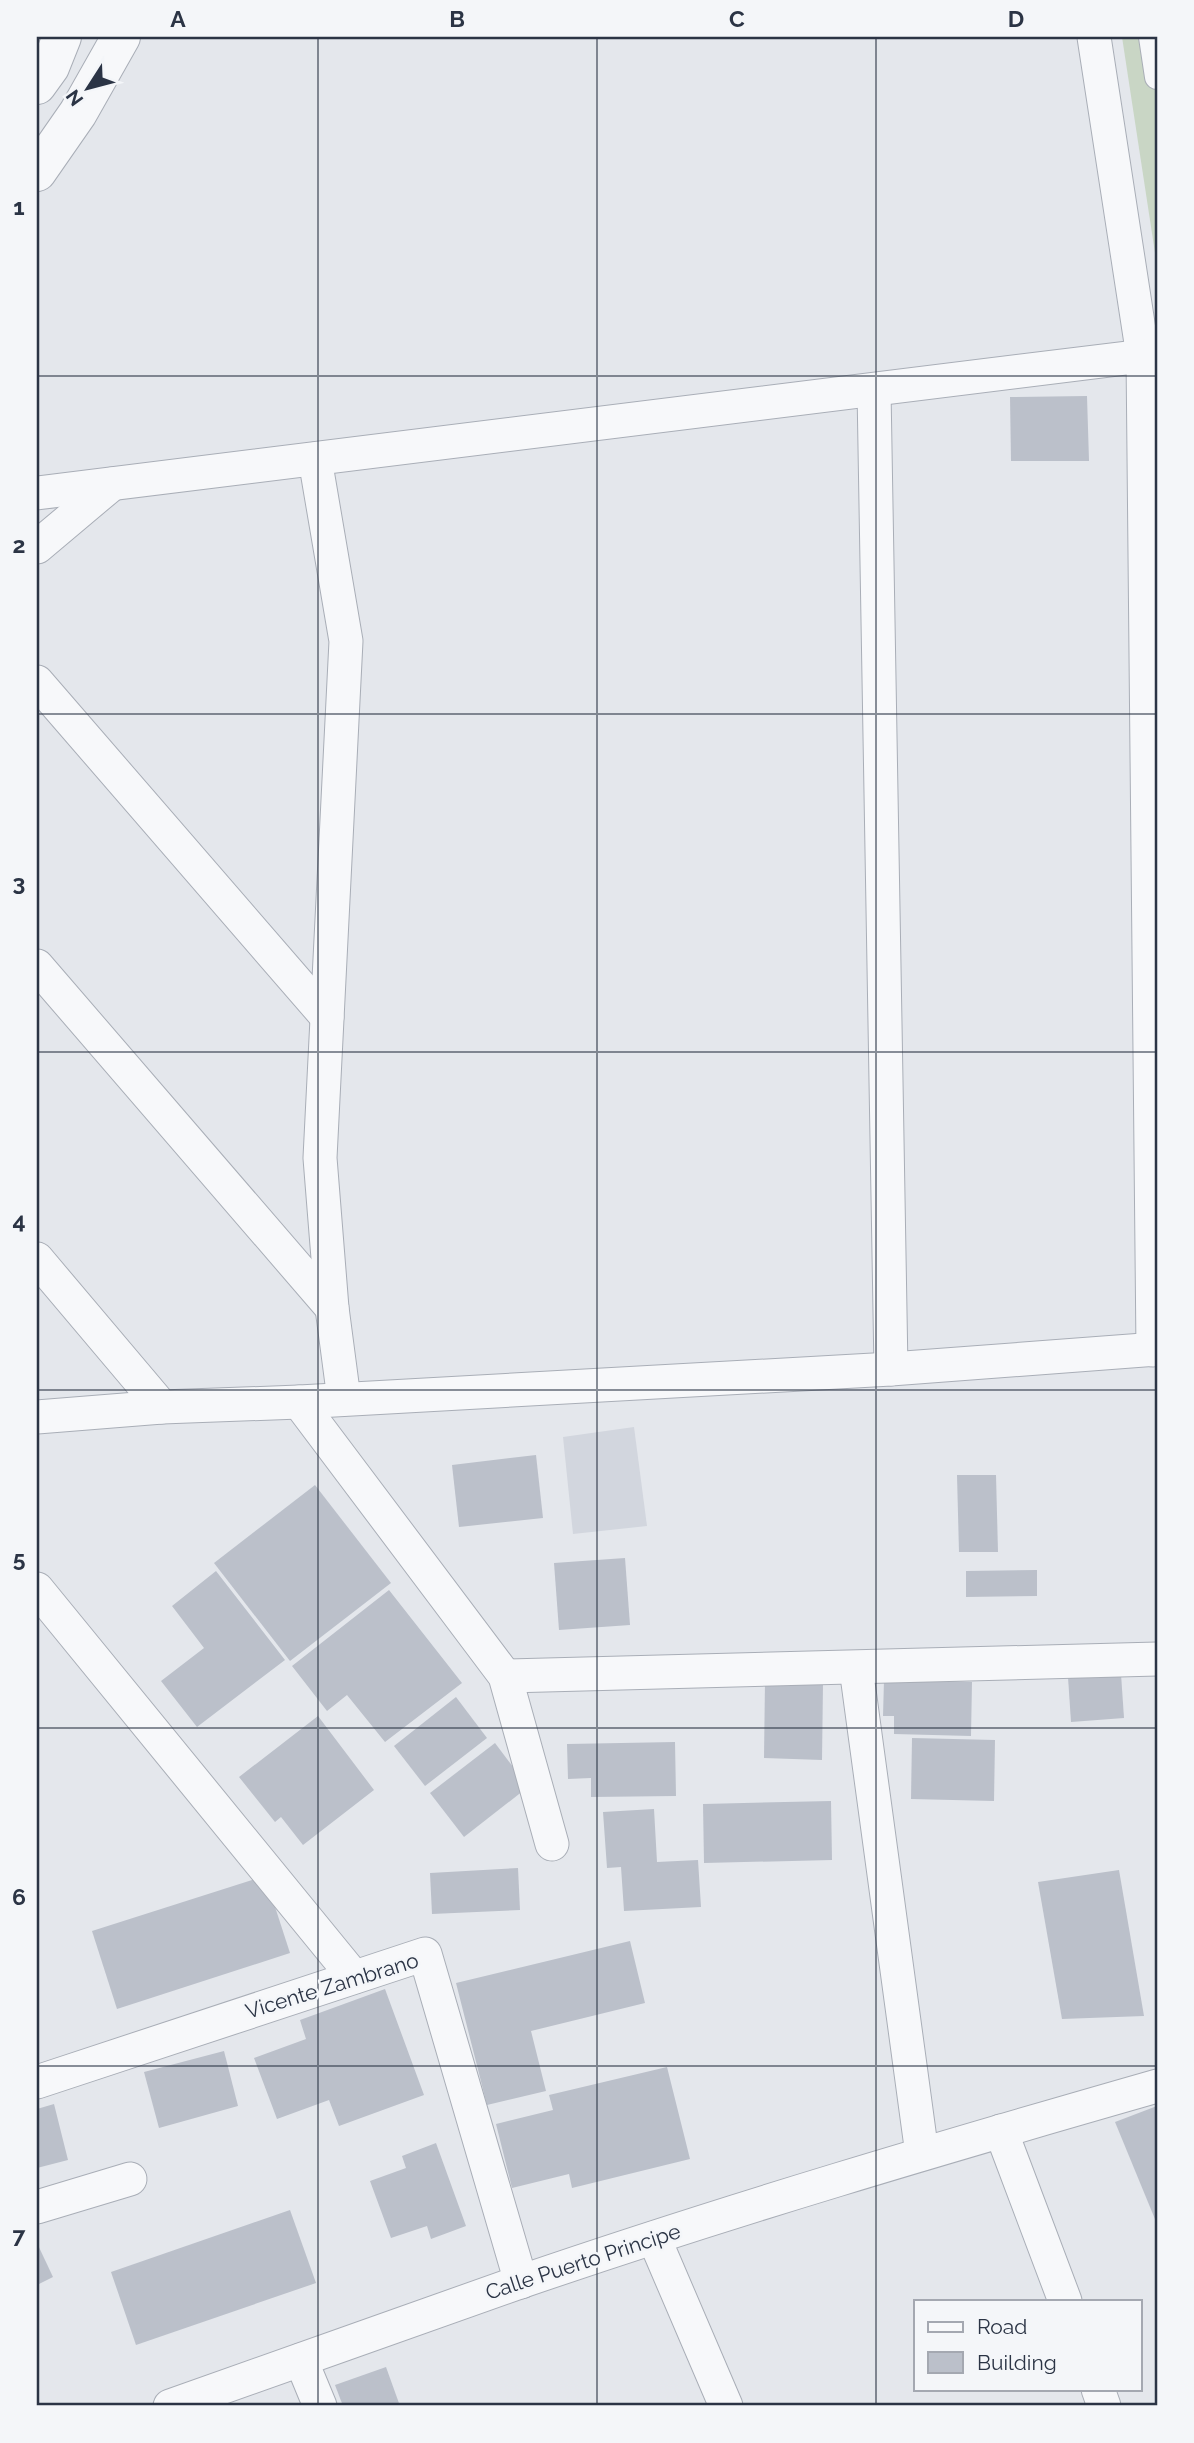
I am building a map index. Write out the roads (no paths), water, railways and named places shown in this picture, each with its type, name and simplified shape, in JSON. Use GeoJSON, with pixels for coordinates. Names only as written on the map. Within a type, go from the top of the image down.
{"type":"FeatureCollection","features":[{"type":"Feature","properties":{"kind":"street"},"geometry":{"type":"LineString","coordinates":[[37,85],[50,67],[62,37]]}},
{"type":"Feature","properties":{"kind":"street"},"geometry":{"type":"LineString","coordinates":[[37,172],[79,113],[121,37]]}},
{"type":"Feature","properties":{"kind":"street"},"geometry":{"type":"LineString","coordinates":[[37,1417],[162,1407],[299,1402],[891,1368],[1155,1349],[1151,402],[1146,341],[1094,37]]}},
{"type":"Feature","properties":{"kind":"street"},"geometry":{"type":"LineString","coordinates":[[1151,37],[1157,77]]}},
{"type":"Feature","properties":{"kind":"street"},"geometry":{"type":"LineString","coordinates":[[37,492],[874,390],[1146,341]]}},
{"type":"Feature","properties":{"kind":"street"},"geometry":{"type":"LineString","coordinates":[[874,390],[891,1368]]}},
{"type":"Feature","properties":{"kind":"street"},"geometry":{"type":"LineString","coordinates":[[315,459],[346,641],[320,1158],[332,1308],[344,1399]]}},
{"type":"Feature","properties":{"kind":"street"},"geometry":{"type":"LineString","coordinates":[[37,547],[112,484]]}},
{"type":"Feature","properties":{"kind":"street"},"geometry":{"type":"LineString","coordinates":[[37,682],[327,1017]]}},
{"type":"Feature","properties":{"kind":"street"},"geometry":{"type":"LineString","coordinates":[[37,966],[332,1308]]}},
{"type":"Feature","properties":{"kind":"street"},"geometry":{"type":"LineString","coordinates":[[37,1259],[162,1407]]}},
{"type":"Feature","properties":{"kind":"street"},"geometry":{"type":"LineString","coordinates":[[299,1402],[505,1676],[552,1844]]}},
{"type":"Feature","properties":{"kind":"street"},"geometry":{"type":"LineString","coordinates":[[37,1589],[354,1977]]}},
{"type":"Feature","properties":{"kind":"street"},"geometry":{"type":"LineString","coordinates":[[505,1676],[1157,1659]]}},
{"type":"Feature","properties":{"kind":"street"},"geometry":{"type":"LineString","coordinates":[[856,1668],[922,2154]]}},
{"type":"Feature","properties":{"kind":"street","name":"Vicente Zambrano"},"geometry":{"type":"LineString","coordinates":[[37,2082],[425,1954],[521,2282]]}},
{"type":"Feature","properties":{"kind":"street","name":"Calle Puerto Principe"},"geometry":{"type":"LineString","coordinates":[[170,2406],[654,2238],[922,2154],[1157,2086]]}},
{"type":"Feature","properties":{"kind":"street"},"geometry":{"type":"LineString","coordinates":[[1001,2131],[1065,2300]]}},
{"type":"Feature","properties":{"kind":"street"},"geometry":{"type":"LineString","coordinates":[[37,2207],[130,2179]]}},
{"type":"Feature","properties":{"kind":"street"},"geometry":{"type":"LineString","coordinates":[[654,2238],[726,2406]]}},
{"type":"Feature","properties":{"kind":"street"},"geometry":{"type":"LineString","coordinates":[[302,2360],[320,2406]]}}]}
